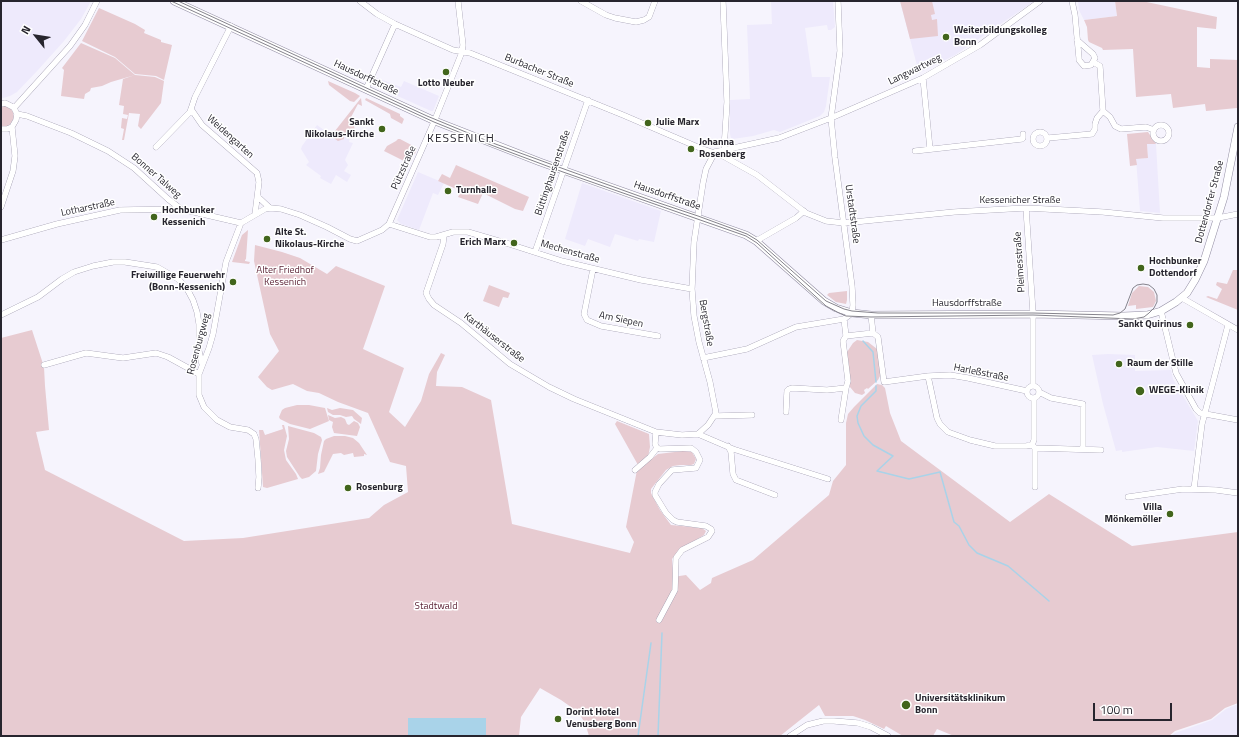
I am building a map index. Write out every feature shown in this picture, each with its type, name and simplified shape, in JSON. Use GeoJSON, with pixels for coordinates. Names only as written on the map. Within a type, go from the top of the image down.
{"type":"FeatureCollection","features":[{"type":"Feature","properties":{"kind":"main road","name":"Hausdorffstraße"},"geometry":{"type":"LineString","coordinates":[[174,1],[434,121],[648,201],[740,232],[756,241],[824,301],[836,308],[852,313],[871,315],[1033,314],[1123,316],[1147,315],[1161,311]]}},
{"type":"Feature","properties":{"kind":"main road","name":"Dottendorfer Straße"},"geometry":{"type":"LineString","coordinates":[[1161,311],[1182,298],[1192,286],[1200,271],[1218,218],[1238,127]]}},
{"type":"Feature","properties":{"kind":"street"},"geometry":{"type":"LineString","coordinates":[[14,108],[70,46],[84,25],[97,1]]}},
{"type":"Feature","properties":{"kind":"street","name":"Burbacher Straße"},"geometry":{"type":"LineString","coordinates":[[360,1],[377,14],[395,24],[453,50],[470,53],[588,100],[700,148],[715,152]]}},
{"type":"Feature","properties":{"kind":"street"},"geometry":{"type":"LineString","coordinates":[[458,1],[463,45],[462,52]]}},
{"type":"Feature","properties":{"kind":"street"},"geometry":{"type":"LineString","coordinates":[[581,1],[606,15],[636,22],[649,17],[655,1]]}},
{"type":"Feature","properties":{"kind":"street"},"geometry":{"type":"LineString","coordinates":[[723,1],[727,102],[724,150]]}},
{"type":"Feature","properties":{"kind":"street","name":"Urstadtstraße"},"geometry":{"type":"LineString","coordinates":[[838,1],[840,51],[831,118],[834,158],[852,286],[852,313]]}},
{"type":"Feature","properties":{"kind":"street","name":"Langwartweg"},"geometry":{"type":"LineString","coordinates":[[715,152],[779,138],[831,118],[923,78],[980,46],[1040,1]]}},
{"type":"Feature","properties":{"kind":"street"},"geometry":{"type":"LineString","coordinates":[[1072,1],[1079,58],[1081,63],[1086,66],[1091,65],[1094,58],[1093,54],[1077,40]]}},
{"type":"Feature","properties":{"kind":"street"},"geometry":{"type":"LineString","coordinates":[[366,89],[395,24]]}},
{"type":"Feature","properties":{"kind":"street"},"geometry":{"type":"LineString","coordinates":[[156,147],[191,109],[195,97],[231,26]]}},
{"type":"Feature","properties":{"kind":"street","name":"Pützstraße"},"geometry":{"type":"LineString","coordinates":[[389,224],[462,52]]}},
{"type":"Feature","properties":{"kind":"street"},"geometry":{"type":"LineString","coordinates":[[1048,138],[1092,134],[1095,129],[1097,118],[1103,111],[1100,66],[1093,62]]}},
{"type":"Feature","properties":{"kind":"street"},"geometry":{"type":"LineString","coordinates":[[923,78],[930,149]]}},
{"type":"Feature","properties":{"kind":"street","name":"Büttinghausenstraße"},"geometry":{"type":"LineString","coordinates":[[535,252],[588,100]]}},
{"type":"Feature","properties":{"kind":"street"},"geometry":{"type":"LineString","coordinates":[[1,104],[8,104],[14,108],[17,114],[16,120],[12,127],[15,156],[13,171],[1,208]]}},
{"type":"Feature","properties":{"kind":"street","name":"Weidengarten"},"geometry":{"type":"LineString","coordinates":[[191,109],[202,125],[257,173],[259,179],[255,214]]}},
{"type":"Feature","properties":{"kind":"street"},"geometry":{"type":"LineString","coordinates":[[1103,111],[1110,117],[1115,126],[1121,129],[1146,127],[1154,130]]}},
{"type":"Feature","properties":{"kind":"street","name":"Bonner Talweg"},"geometry":{"type":"LineString","coordinates":[[17,114],[27,116],[71,133],[108,151],[134,168],[181,209],[242,223]]}},
{"type":"Feature","properties":{"kind":"street"},"geometry":{"type":"LineString","coordinates":[[1,129],[12,127]]}},
{"type":"Feature","properties":{"kind":"street"},"geometry":{"type":"LineString","coordinates":[[915,151],[1022,139],[1023,134]]}},
{"type":"Feature","properties":{"kind":"street","name":"Kessenicher Straße"},"geometry":{"type":"LineString","coordinates":[[715,152],[751,171],[804,211],[819,219],[832,222],[844,223],[954,212],[1026,208],[1098,212],[1163,218],[1218,218],[1238,214]]}},
{"type":"Feature","properties":{"kind":"street","name":"Bergstraße"},"geometry":{"type":"LineString","coordinates":[[715,152],[706,169],[694,242],[692,289],[694,316],[716,408],[715,416]]}},
{"type":"Feature","properties":{"kind":"street"},"geometry":{"type":"LineString","coordinates":[[258,197],[270,208]]}},
{"type":"Feature","properties":{"kind":"street"},"geometry":{"type":"LineString","coordinates":[[242,223],[255,214],[270,208],[281,209],[300,215],[353,240],[365,238],[382,230],[389,224]]}},
{"type":"Feature","properties":{"kind":"street","name":"Pleimesstraße"},"geometry":{"type":"LineString","coordinates":[[1026,208],[1033,314],[1033,386]]}},
{"type":"Feature","properties":{"kind":"street","name":"Lotharstraße"},"geometry":{"type":"LineString","coordinates":[[1,240],[57,224],[120,210],[181,209]]}},
{"type":"Feature","properties":{"kind":"street"},"geometry":{"type":"LineString","coordinates":[[756,241],[796,218],[804,211]]}},
{"type":"Feature","properties":{"kind":"street","name":"Rosenburgweg"},"geometry":{"type":"LineString","coordinates":[[242,223],[226,262],[213,334],[199,374],[199,395],[201,402],[208,412],[225,425],[248,430],[254,434],[258,458],[258,488]]}},
{"type":"Feature","properties":{"kind":"street","name":"Mechenstraße"},"geometry":{"type":"LineString","coordinates":[[389,224],[426,236],[436,237],[453,232],[468,232],[593,269],[640,280],[692,289]]}},
{"type":"Feature","properties":{"kind":"street","name":"Karthäuserstraße"},"geometry":{"type":"LineString","coordinates":[[444,235],[443,244],[427,289],[427,296],[431,303],[461,323],[501,357],[522,372],[574,400],[656,432]]}},
{"type":"Feature","properties":{"kind":"street"},"geometry":{"type":"LineString","coordinates":[[1,314],[38,297],[74,272],[113,262],[125,262],[157,267],[178,279],[186,287],[193,300],[199,324],[199,351],[202,364]]}},
{"type":"Feature","properties":{"kind":"street","name":"Am Siepen"},"geometry":{"type":"LineString","coordinates":[[593,269],[584,314],[586,320],[600,326],[658,336]]}},
{"type":"Feature","properties":{"kind":"street"},"geometry":{"type":"LineString","coordinates":[[1182,298],[1238,330]]}},
{"type":"Feature","properties":{"kind":"street"},"geometry":{"type":"LineString","coordinates":[[1161,311],[1176,373],[1196,409],[1200,413],[1238,420]]}},
{"type":"Feature","properties":{"kind":"street"},"geometry":{"type":"LineString","coordinates":[[703,358],[747,349],[796,327],[844,319],[852,313]]}},
{"type":"Feature","properties":{"kind":"street"},"geometry":{"type":"LineString","coordinates":[[846,336],[873,333],[871,315]]}},
{"type":"Feature","properties":{"kind":"street"},"geometry":{"type":"LineString","coordinates":[[842,420],[848,381],[843,341],[846,336],[844,319]]}},
{"type":"Feature","properties":{"kind":"street"},"geometry":{"type":"LineString","coordinates":[[1194,489],[1204,414],[1228,325]]}},
{"type":"Feature","properties":{"kind":"street","name":"Harleßstraße"},"geometry":{"type":"LineString","coordinates":[[873,333],[878,337],[884,382],[928,376],[958,376],[1027,391]]}},
{"type":"Feature","properties":{"kind":"street"},"geometry":{"type":"LineString","coordinates":[[44,365],[86,353],[123,358],[156,353],[168,357],[199,374]]}},
{"type":"Feature","properties":{"kind":"street"},"geometry":{"type":"LineString","coordinates":[[928,376],[937,418],[940,424],[948,432],[988,445],[1101,450]]}},
{"type":"Feature","properties":{"kind":"street"},"geometry":{"type":"LineString","coordinates":[[1034,398],[1028,396],[1027,391],[1028,388],[1033,386],[1037,388],[1039,392],[1051,398],[1083,404],[1083,449]]}},
{"type":"Feature","properties":{"kind":"street"},"geometry":{"type":"LineString","coordinates":[[786,412],[787,391],[789,389],[827,390],[846,387]]}},
{"type":"Feature","properties":{"kind":"street"},"geometry":{"type":"LineString","coordinates":[[1034,398],[1038,396],[1039,392]]}},
{"type":"Feature","properties":{"kind":"street"},"geometry":{"type":"LineString","coordinates":[[1034,398],[1035,487]]}},
{"type":"Feature","properties":{"kind":"street"},"geometry":{"type":"LineString","coordinates":[[657,448],[655,444],[656,432],[682,435],[698,434],[704,430],[715,416],[752,415]]}},
{"type":"Feature","properties":{"kind":"street"},"geometry":{"type":"LineString","coordinates":[[698,434],[733,449],[828,479]]}},
{"type":"Feature","properties":{"kind":"street"},"geometry":{"type":"LineString","coordinates":[[728,446],[732,452],[733,474],[736,480],[775,495]]}},
{"type":"Feature","properties":{"kind":"street"},"geometry":{"type":"LineString","coordinates":[[635,470],[650,457],[657,448]]}},
{"type":"Feature","properties":{"kind":"street"},"geometry":{"type":"LineString","coordinates":[[657,448],[691,448],[696,452],[700,460],[696,468],[672,470],[659,484],[655,495],[673,520],[677,522],[706,526],[712,531],[708,537],[682,550],[676,558],[674,590],[659,620]]}},
{"type":"Feature","properties":{"kind":"street"},"geometry":{"type":"LineString","coordinates":[[1128,497],[1183,489],[1238,493]]}},
{"type":"Feature","properties":{"kind":"street"},"geometry":{"type":"LineString","coordinates":[[790,736],[807,725],[819,722],[834,721],[858,723],[871,727],[888,736]]}},
{"type":"Feature","properties":{"kind":"shaded area"},"geometry":{"type":"Polygon","coordinates":[[[1,1],[91,1],[81,19],[38,70],[17,92],[3,98],[1,97],[1,1]]]}},
{"type":"Feature","properties":{"kind":"shaded area"},"geometry":{"type":"Polygon","coordinates":[[[771,1],[833,1],[835,27],[831,30],[828,30],[827,25],[805,28],[812,77],[830,77],[826,106],[824,112],[820,116],[780,132],[774,130],[753,136],[733,139],[731,138],[730,134],[730,100],[750,99],[747,25],[772,24],[771,1]]]}},
{"type":"Feature","properties":{"kind":"shaded area","name":"Weiterbildungskolleg Bonn"},"geometry":{"type":"Polygon","coordinates":[[[900,1],[1033,2],[955,55],[919,73],[900,1]]]}},
{"type":"Feature","properties":{"kind":"shaded area"},"geometry":{"type":"Polygon","coordinates":[[[1078,1],[1115,1],[1117,16],[1084,20],[1079,10],[1078,1]]]}},
{"type":"Feature","properties":{"kind":"shaded area"},"geometry":{"type":"Polygon","coordinates":[[[375,77],[401,87],[404,81],[439,96],[433,111],[373,85],[375,77]]]}},
{"type":"Feature","properties":{"kind":"shaded area"},"geometry":{"type":"Polygon","coordinates":[[[317,125],[331,135],[338,128],[350,136],[349,142],[353,143],[345,160],[348,165],[344,171],[351,175],[347,182],[336,175],[331,184],[320,178],[321,176],[306,165],[309,162],[301,149],[317,125]]]}},
{"type":"Feature","properties":{"kind":"shaded area"},"geometry":{"type":"Polygon","coordinates":[[[1147,144],[1156,144],[1160,213],[1140,211],[1136,159],[1148,158],[1147,144]]]}},
{"type":"Feature","properties":{"kind":"shaded area"},"geometry":{"type":"Polygon","coordinates":[[[418,172],[444,183],[438,195],[433,193],[419,230],[401,224],[397,220],[418,172]]]}},
{"type":"Feature","properties":{"kind":"shaded area"},"geometry":{"type":"Polygon","coordinates":[[[582,183],[661,211],[654,242],[639,239],[638,241],[615,234],[610,247],[588,239],[585,246],[565,239],[582,183]]]}},
{"type":"Feature","properties":{"kind":"shaded area","name":"WEGE-Klinik"},"geometry":{"type":"Polygon","coordinates":[[[1092,355],[1135,355],[1135,371],[1171,370],[1173,379],[1198,421],[1194,451],[1157,447],[1122,452],[1122,450],[1116,451],[1103,404],[1092,355]]]}},
{"type":"Feature","properties":{"kind":"shaded area"},"geometry":{"type":"Polygon","coordinates":[[[1238,704],[1238,736],[1171,736],[1175,733],[1212,720],[1226,709],[1238,704]]]}},
{"type":"Feature","properties":{"kind":"green space"},"geometry":{"type":"Polygon","coordinates":[[[900,1],[932,1],[935,14],[931,15],[932,20],[937,19],[938,36],[910,39],[900,1]]]}},
{"type":"Feature","properties":{"kind":"green space"},"geometry":{"type":"Polygon","coordinates":[[[1115,1],[1142,1],[1217,17],[1216,29],[1197,27],[1197,67],[1210,68],[1210,59],[1238,60],[1237,108],[1206,111],[1205,104],[1173,108],[1171,94],[1136,97],[1133,49],[1103,50],[1088,40],[1087,27],[1084,20],[1117,16],[1115,1]]]}},
{"type":"Feature","properties":{"kind":"green space"},"geometry":{"type":"Polygon","coordinates":[[[99,8],[135,24],[145,30],[144,33],[161,40],[161,42],[172,45],[164,80],[156,76],[135,74],[115,57],[82,41],[99,8]]]}},
{"type":"Feature","properties":{"kind":"green space"},"geometry":{"type":"Polygon","coordinates":[[[81,43],[115,58],[135,75],[91,88],[90,91],[85,94],[84,99],[61,96],[64,70],[62,68],[81,43]]]}},
{"type":"Feature","properties":{"kind":"green space"},"geometry":{"type":"Polygon","coordinates":[[[135,75],[155,77],[164,81],[161,103],[141,129],[138,126],[140,114],[129,113],[124,140],[122,140],[124,129],[121,128],[122,118],[127,119],[128,115],[123,114],[124,106],[119,105],[123,79],[135,75]]]}},
{"type":"Feature","properties":{"kind":"green space"},"geometry":{"type":"Polygon","coordinates":[[[328,81],[360,96],[354,102],[350,101],[329,85],[328,81]]]}},
{"type":"Feature","properties":{"kind":"green space"},"geometry":{"type":"Polygon","coordinates":[[[361,98],[362,106],[358,104],[350,119],[353,121],[356,136],[349,138],[349,136],[344,136],[344,139],[338,141],[331,136],[361,98]]]}},
{"type":"Feature","properties":{"kind":"green space"},"geometry":{"type":"Polygon","coordinates":[[[366,98],[400,114],[400,116],[404,119],[402,124],[391,118],[390,114],[365,100],[366,98]]]}},
{"type":"Feature","properties":{"kind":"green space"},"geometry":{"type":"Polygon","coordinates":[[[5,106],[11,109],[14,118],[9,126],[1,126],[1,107],[5,106]]]}},
{"type":"Feature","properties":{"kind":"green space"},"geometry":{"type":"Polygon","coordinates":[[[1148,132],[1156,144],[1147,144],[1148,158],[1136,159],[1137,165],[1130,166],[1127,134],[1148,132]]]}},
{"type":"Feature","properties":{"kind":"green space"},"geometry":{"type":"Polygon","coordinates":[[[398,139],[417,148],[415,154],[411,153],[410,156],[412,160],[408,163],[384,151],[387,146],[398,139]]]}},
{"type":"Feature","properties":{"kind":"green space"},"geometry":{"type":"Polygon","coordinates":[[[456,165],[529,197],[523,211],[515,209],[483,193],[478,204],[458,197],[461,191],[438,181],[442,174],[450,178],[456,165]]]}},
{"type":"Feature","properties":{"kind":"green space"},"geometry":{"type":"Polygon","coordinates":[[[248,230],[245,261],[250,262],[249,264],[232,262],[242,235],[248,230]]]}},
{"type":"Feature","properties":{"kind":"green space","name":"Stadtwald"},"geometry":{"type":"Polygon","coordinates":[[[255,245],[300,258],[327,274],[336,266],[385,286],[363,349],[404,368],[389,412],[405,427],[421,401],[429,374],[441,353],[445,355],[437,372],[436,386],[462,387],[491,400],[512,524],[630,553],[634,542],[626,527],[637,470],[658,454],[683,451],[692,452],[696,459],[694,464],[673,466],[666,470],[651,489],[651,493],[660,510],[671,525],[702,528],[706,531],[704,535],[680,550],[672,559],[673,577],[686,575],[700,590],[711,583],[712,578],[753,560],[829,495],[833,481],[846,465],[846,423],[848,414],[877,384],[882,385],[885,388],[890,413],[901,441],[1010,522],[1049,494],[1132,546],[1238,532],[1238,703],[1225,708],[1211,719],[1175,731],[1169,736],[954,736],[937,729],[933,736],[903,736],[886,726],[884,729],[853,716],[825,716],[819,705],[780,736],[589,736],[585,723],[578,712],[540,688],[521,717],[519,736],[486,736],[486,720],[408,718],[408,736],[1,736],[1,338],[32,330],[44,367],[49,430],[36,432],[45,470],[184,541],[243,538],[369,518],[384,505],[408,492],[406,466],[390,462],[368,413],[319,393],[307,391],[293,384],[272,390],[267,387],[258,377],[279,351],[270,334],[254,261],[255,245]]]}},
{"type":"Feature","properties":{"kind":"green space"},"geometry":{"type":"Polygon","coordinates":[[[1233,270],[1238,270],[1238,310],[1206,297],[1208,296],[1217,299],[1222,289],[1216,285],[1217,282],[1227,284],[1233,270]]]}},
{"type":"Feature","properties":{"kind":"green space"},"geometry":{"type":"Polygon","coordinates":[[[489,285],[510,293],[508,298],[503,297],[499,307],[483,301],[489,285]]]}},
{"type":"Feature","properties":{"kind":"green space"},"geometry":{"type":"Polygon","coordinates":[[[1139,286],[1148,287],[1154,292],[1156,301],[1153,307],[1136,309],[1136,305],[1128,306],[1132,293],[1139,286]]]}},
{"type":"Feature","properties":{"kind":"green space"},"geometry":{"type":"Polygon","coordinates":[[[847,291],[846,304],[836,302],[827,295],[829,293],[847,291]]]}},
{"type":"Feature","properties":{"kind":"green space"},"geometry":{"type":"Polygon","coordinates":[[[857,340],[868,342],[877,349],[881,374],[878,380],[868,389],[867,388],[864,390],[865,393],[862,395],[855,393],[850,387],[847,358],[847,352],[857,340]]]}},
{"type":"Feature","properties":{"kind":"green space"},"geometry":{"type":"Polygon","coordinates":[[[297,405],[309,405],[325,408],[329,421],[310,429],[290,424],[280,419],[279,417],[282,410],[297,405]]]}},
{"type":"Feature","properties":{"kind":"green space"},"geometry":{"type":"Polygon","coordinates":[[[327,408],[332,410],[340,408],[353,410],[362,418],[361,424],[352,416],[346,417],[333,415],[328,412],[327,408]]]}},
{"type":"Feature","properties":{"kind":"green space"},"geometry":{"type":"Polygon","coordinates":[[[328,415],[335,418],[341,417],[345,419],[349,425],[354,421],[358,423],[360,427],[357,436],[334,433],[332,427],[333,422],[329,420],[328,415]]]}},
{"type":"Feature","properties":{"kind":"green space"},"geometry":{"type":"Polygon","coordinates":[[[617,421],[649,434],[650,447],[648,457],[638,465],[615,424],[617,421]]]}},
{"type":"Feature","properties":{"kind":"green space"},"geometry":{"type":"Polygon","coordinates":[[[282,425],[284,425],[287,436],[284,450],[286,460],[298,479],[267,488],[263,487],[259,430],[263,430],[265,435],[283,429],[282,425]]]}},
{"type":"Feature","properties":{"kind":"green space"},"geometry":{"type":"Polygon","coordinates":[[[288,426],[314,433],[321,437],[322,440],[318,454],[316,471],[309,477],[302,479],[287,457],[286,451],[289,439],[288,426]]]}},
{"type":"Feature","properties":{"kind":"green space"},"geometry":{"type":"Polygon","coordinates":[[[334,436],[353,438],[359,443],[367,455],[364,454],[364,456],[354,457],[353,453],[344,455],[341,453],[333,454],[324,472],[318,474],[324,441],[334,436]]]}},
{"type":"Feature","properties":{"kind":"water"},"geometry":{"type":"Polygon","coordinates":[[[408,718],[486,718],[486,736],[408,736],[408,718]]]}},
{"type":"Feature","properties":{"kind":"waterway"},"geometry":{"type":"LineString","coordinates":[[863,341],[873,352],[876,382]]}},
{"type":"Feature","properties":{"kind":"waterway"},"geometry":{"type":"LineString","coordinates":[[876,386],[876,391],[861,406],[857,416],[858,423],[864,436],[873,445],[893,456],[877,471],[909,479],[940,472],[954,522],[959,526],[969,545],[977,553],[1008,566],[1049,601]]}},
{"type":"Feature","properties":{"kind":"waterway"},"geometry":{"type":"LineString","coordinates":[[658,736],[662,633]]}},
{"type":"Feature","properties":{"kind":"waterway"},"geometry":{"type":"LineString","coordinates":[[638,736],[651,643]]}},
{"type":"Feature","properties":{"kind":"tram line"},"geometry":{"type":"LineString","coordinates":[[171,1],[434,122],[563,172],[746,236],[757,243],[826,306],[846,316],[1033,315],[1133,319],[1144,317],[1154,308],[1157,302],[1157,295],[1154,289],[1149,285],[1143,284],[1137,285],[1133,288],[1125,309],[1120,313],[1113,315],[1033,313],[878,313],[844,309],[826,301],[757,240],[747,234],[490,142],[427,116],[178,1]]}},
{"type":"Feature","properties":{"kind":"place","name":"Weiterbildungskolleg Bonn"},"geometry":{"type":"Point","coordinates":[946,37]}},
{"type":"Feature","properties":{"kind":"place","name":"Lotto Neuber"},"geometry":{"type":"Point","coordinates":[446,72]}},
{"type":"Feature","properties":{"kind":"place","name":"Julie Marx"},"geometry":{"type":"Point","coordinates":[648,123]}},
{"type":"Feature","properties":{"kind":"place","name":"Sankt Nikolaus-Kirche"},"geometry":{"type":"Point","coordinates":[382,129]}},
{"type":"Feature","properties":{"kind":"place","name":"Johanna Rosenberg"},"geometry":{"type":"Point","coordinates":[691,149]}},
{"type":"Feature","properties":{"kind":"place","name":"Turnhalle"},"geometry":{"type":"Point","coordinates":[448,191]}},
{"type":"Feature","properties":{"kind":"place","name":"Hochbunker Kessenich"},"geometry":{"type":"Point","coordinates":[154,217]}},
{"type":"Feature","properties":{"kind":"place","name":"Alte St. Nikolaus-Kirche"},"geometry":{"type":"Point","coordinates":[267,239]}},
{"type":"Feature","properties":{"kind":"place","name":"Erich Marx"},"geometry":{"type":"Point","coordinates":[514,243]}},
{"type":"Feature","properties":{"kind":"place","name":"Hochbunker Dottendorf"},"geometry":{"type":"Point","coordinates":[1141,268]}},
{"type":"Feature","properties":{"kind":"place","name":"Freiwillige Feuerwehr (Bonn-Kessenich)"},"geometry":{"type":"Point","coordinates":[233,282]}},
{"type":"Feature","properties":{"kind":"place","name":"Sankt Quirinus"},"geometry":{"type":"Point","coordinates":[1190,325]}},
{"type":"Feature","properties":{"kind":"place","name":"Raum der Stille"},"geometry":{"type":"Point","coordinates":[1119,364]}},
{"type":"Feature","properties":{"kind":"place","name":"WEGE-Klinik"},"geometry":{"type":"Point","coordinates":[1140,391]}},
{"type":"Feature","properties":{"kind":"place","name":"Rosenburg"},"geometry":{"type":"Point","coordinates":[348,488]}},
{"type":"Feature","properties":{"kind":"place","name":"Villa Mönkemöller"},"geometry":{"type":"Point","coordinates":[1170,514]}},
{"type":"Feature","properties":{"kind":"place","name":"Universitätsklinikum Bonn"},"geometry":{"type":"Point","coordinates":[906,705]}},
{"type":"Feature","properties":{"kind":"place","name":"Dorint Hotel Venusberg Bonn"},"geometry":{"type":"Point","coordinates":[558,719]}},
{"type":"Feature","properties":{"kind":"district","name":"KESSENICH"},"geometry":{"type":"Point","coordinates":[461,139]}},
{"type":"Feature","properties":{"kind":"park label","name":"Alter Friedhof Kessenich"},"geometry":{"type":"Point","coordinates":[285,276]}}]}
